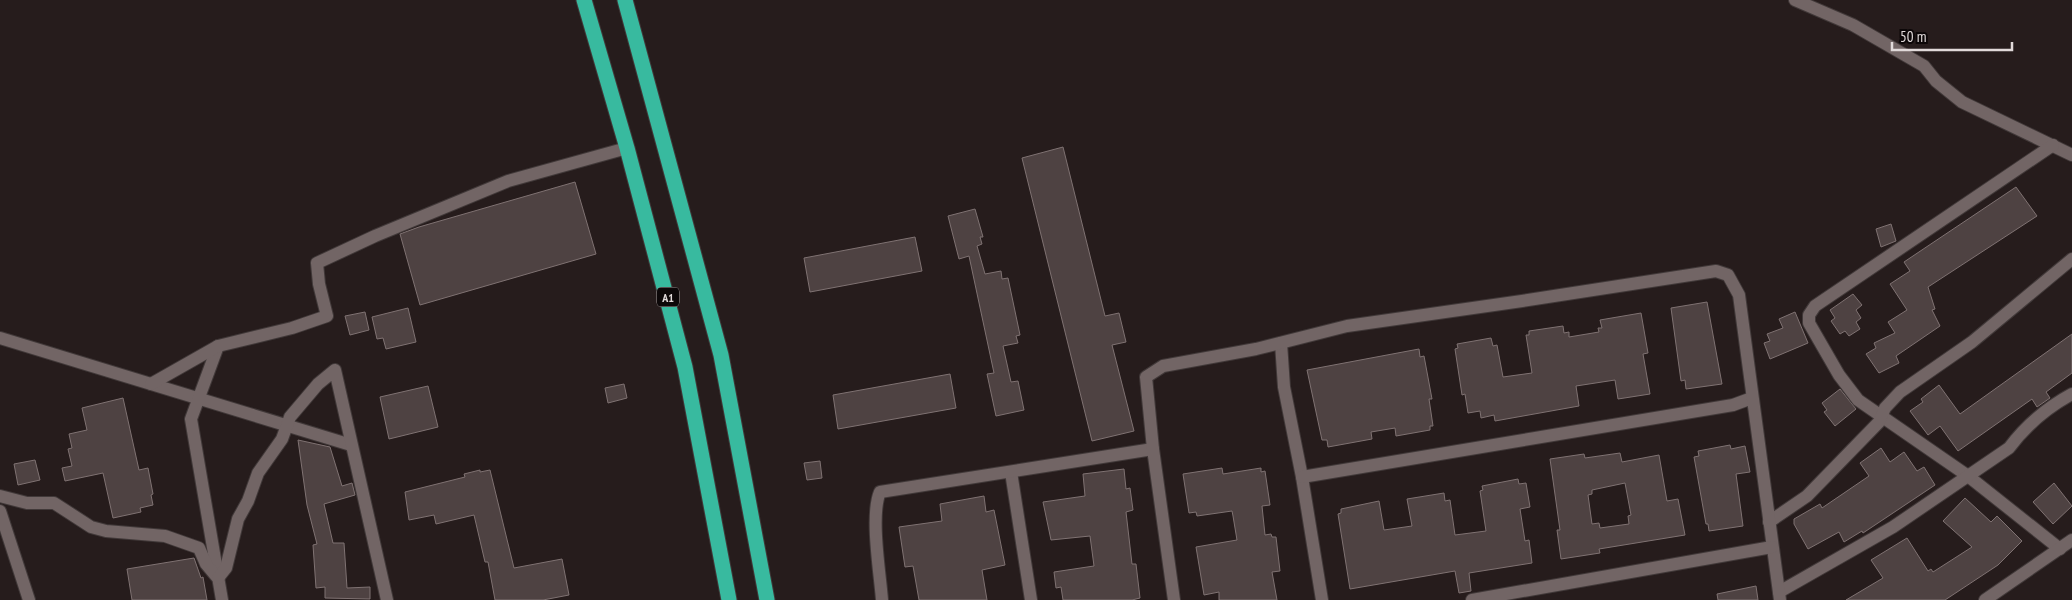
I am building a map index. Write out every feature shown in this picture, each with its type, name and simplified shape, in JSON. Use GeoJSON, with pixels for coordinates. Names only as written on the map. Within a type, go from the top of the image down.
{"type":"FeatureCollection","features":[{"type":"Feature","properties":{"kind":"highway","name":"A1"},"geometry":{"type":"LineString","coordinates":[[584,0],[627,148],[685,367],[729,600]]}},
{"type":"Feature","properties":{"kind":"highway"},"geometry":{"type":"LineString","coordinates":[[625,0],[721,354],[767,600]]}},
{"type":"Feature","properties":{"kind":"street"},"geometry":{"type":"LineString","coordinates":[[1796,0],[1853,26],[1924,66],[1936,81],[1962,102],[2072,155]]}},
{"type":"Feature","properties":{"kind":"street"},"geometry":{"type":"LineString","coordinates":[[1985,600],[2067,546],[1883,415],[1858,400],[1839,375],[1809,322],[1809,315],[1815,306],[2053,145]]}},
{"type":"Feature","properties":{"kind":"street"},"geometry":{"type":"LineString","coordinates":[[151,384],[218,346],[292,328],[327,316],[319,284],[317,263],[375,236],[508,181],[627,148]]}},
{"type":"Feature","properties":{"kind":"street"},"geometry":{"type":"LineString","coordinates":[[1769,522],[1807,496],[1879,422],[1885,408],[1900,392],[1972,342],[2072,259]]}},
{"type":"Feature","properties":{"kind":"street"},"geometry":{"type":"LineString","coordinates":[[1174,600],[1153,449],[1146,377],[1153,371],[1188,361],[1282,343],[1347,326],[1522,302],[1716,271],[1728,275],[1739,295],[1779,596],[1893,527],[2009,448],[2022,430],[2046,408],[2072,394]]}},
{"type":"Feature","properties":{"kind":"street"},"geometry":{"type":"LineString","coordinates":[[0,338],[351,445]]}},
{"type":"Feature","properties":{"kind":"street"},"geometry":{"type":"LineString","coordinates":[[1282,343],[1284,387],[1302,477],[1322,600]]}},
{"type":"Feature","properties":{"kind":"street"},"geometry":{"type":"LineString","coordinates":[[218,346],[191,419],[222,600]]}},
{"type":"Feature","properties":{"kind":"street"},"geometry":{"type":"LineString","coordinates":[[218,578],[226,568],[238,519],[248,501],[258,473],[282,439],[290,417],[318,384],[335,370],[387,600]]}},
{"type":"Feature","properties":{"kind":"street"},"geometry":{"type":"LineString","coordinates":[[1302,477],[1733,405],[1752,398]]}},
{"type":"Feature","properties":{"kind":"street"},"geometry":{"type":"LineString","coordinates":[[882,600],[877,505],[880,492],[1153,449]]}},
{"type":"Feature","properties":{"kind":"street"},"geometry":{"type":"LineString","coordinates":[[1011,472],[1031,600]]}},
{"type":"Feature","properties":{"kind":"street"},"geometry":{"type":"LineString","coordinates":[[0,496],[27,503],[54,503],[92,527],[106,531],[165,536],[199,548],[206,564],[218,578]]}},
{"type":"Feature","properties":{"kind":"street"},"geometry":{"type":"LineString","coordinates":[[0,512],[29,600]]}},
{"type":"Feature","properties":{"kind":"street"},"geometry":{"type":"LineString","coordinates":[[1472,600],[1772,547]]}},
{"type":"Feature","properties":{"kind":"building"},"geometry":{"type":"Polygon","coordinates":[[[1063,147],[1105,316],[1119,313],[1126,342],[1112,345],[1134,431],[1092,441],[1022,158],[1063,147]]]}},
{"type":"Feature","properties":{"kind":"building"},"geometry":{"type":"Polygon","coordinates":[[[575,182],[596,254],[420,305],[400,234],[575,182]]]}},
{"type":"Feature","properties":{"kind":"building"},"geometry":{"type":"Polygon","coordinates":[[[2016,187],[2037,216],[1928,287],[1935,309],[1932,310],[1940,326],[1896,356],[1899,363],[1879,373],[1866,354],[1876,348],[1874,343],[1895,333],[1888,322],[1907,310],[1890,284],[1910,271],[1904,262],[2016,187]]]}},
{"type":"Feature","properties":{"kind":"building"},"geometry":{"type":"Polygon","coordinates":[[[975,209],[983,237],[980,237],[982,244],[977,246],[985,274],[1001,271],[1002,279],[1008,278],[1020,335],[1016,336],[1018,343],[1003,346],[1011,382],[1018,381],[1024,410],[996,416],[987,374],[994,373],[969,256],[959,259],[948,216],[975,209]]]}},
{"type":"Feature","properties":{"kind":"building"},"geometry":{"type":"Polygon","coordinates":[[[1891,224],[1896,241],[1881,247],[1876,229],[1891,224]]]}},
{"type":"Feature","properties":{"kind":"building"},"geometry":{"type":"Polygon","coordinates":[[[915,237],[922,271],[810,292],[804,258],[915,237]]]}},
{"type":"Feature","properties":{"kind":"building"},"geometry":{"type":"Polygon","coordinates":[[[1853,294],[1862,305],[1856,310],[1861,318],[1856,322],[1860,329],[1849,336],[1845,331],[1840,334],[1831,321],[1835,318],[1830,310],[1853,294]]]}},
{"type":"Feature","properties":{"kind":"building"},"geometry":{"type":"Polygon","coordinates":[[[1707,302],[1722,384],[1686,389],[1685,380],[1681,381],[1671,308],[1707,302]]]}},
{"type":"Feature","properties":{"kind":"building"},"geometry":{"type":"Polygon","coordinates":[[[408,308],[416,342],[386,349],[383,338],[377,339],[372,317],[408,308]]]}},
{"type":"Feature","properties":{"kind":"building"},"geometry":{"type":"Polygon","coordinates":[[[365,312],[369,330],[350,335],[345,316],[365,312]]]}},
{"type":"Feature","properties":{"kind":"building"},"geometry":{"type":"Polygon","coordinates":[[[1795,312],[1808,343],[1770,359],[1764,343],[1770,341],[1767,334],[1783,328],[1779,319],[1795,312]]]}},
{"type":"Feature","properties":{"kind":"building"},"geometry":{"type":"Polygon","coordinates":[[[1641,313],[1648,353],[1643,354],[1650,394],[1618,399],[1615,380],[1576,386],[1579,406],[1495,421],[1494,415],[1481,418],[1480,411],[1468,413],[1465,394],[1462,395],[1455,349],[1458,348],[1457,344],[1491,338],[1493,346],[1497,345],[1503,377],[1532,373],[1526,335],[1529,335],[1529,331],[1563,326],[1564,333],[1569,332],[1569,337],[1599,332],[1598,328],[1602,328],[1600,320],[1641,313]]]}},
{"type":"Feature","properties":{"kind":"building"},"geometry":{"type":"Polygon","coordinates":[[[2072,334],[2072,373],[2046,392],[2050,398],[2037,407],[2032,399],[1958,451],[1940,426],[1928,435],[1910,411],[1923,402],[1921,399],[1939,385],[1960,414],[2072,334]]]}},
{"type":"Feature","properties":{"kind":"building"},"geometry":{"type":"Polygon","coordinates":[[[1419,349],[1420,357],[1424,356],[1432,399],[1429,399],[1433,426],[1430,426],[1430,430],[1396,436],[1395,428],[1371,432],[1372,439],[1328,447],[1327,440],[1322,440],[1307,370],[1419,349]]]}},
{"type":"Feature","properties":{"kind":"building"},"geometry":{"type":"Polygon","coordinates":[[[950,374],[956,408],[838,429],[833,395],[950,374]]]}},
{"type":"Feature","properties":{"kind":"building"},"geometry":{"type":"Polygon","coordinates":[[[624,384],[627,398],[608,403],[605,388],[624,384]]]}},
{"type":"Feature","properties":{"kind":"building"},"geometry":{"type":"Polygon","coordinates":[[[428,386],[438,427],[389,439],[380,397],[428,386]]]}},
{"type":"Feature","properties":{"kind":"building"},"geometry":{"type":"Polygon","coordinates":[[[1840,389],[1856,409],[1835,426],[1824,412],[1827,410],[1822,403],[1840,389]]]}},
{"type":"Feature","properties":{"kind":"building"},"geometry":{"type":"Polygon","coordinates":[[[123,398],[139,470],[148,468],[153,505],[140,508],[141,512],[113,518],[103,473],[65,481],[62,468],[72,466],[68,449],[72,448],[69,434],[87,430],[82,408],[123,398]]]}},
{"type":"Feature","properties":{"kind":"building"},"geometry":{"type":"Polygon","coordinates":[[[298,440],[330,447],[342,486],[352,483],[355,495],[324,504],[333,543],[344,543],[347,588],[370,587],[370,599],[325,598],[325,587],[316,588],[313,545],[317,544],[307,505],[298,440]]]}},
{"type":"Feature","properties":{"kind":"building"},"geometry":{"type":"Polygon","coordinates":[[[1730,445],[1731,449],[1745,446],[1750,472],[1736,474],[1743,526],[1709,531],[1708,524],[1706,524],[1694,457],[1699,456],[1698,451],[1730,445]]]}},
{"type":"Feature","properties":{"kind":"building"},"geometry":{"type":"Polygon","coordinates":[[[1881,448],[1890,462],[1904,452],[1917,471],[1924,467],[1935,485],[1863,533],[1862,531],[1844,542],[1839,532],[1808,549],[1794,524],[1794,519],[1820,504],[1822,508],[1869,476],[1860,463],[1881,448]]]}},
{"type":"Feature","properties":{"kind":"building"},"geometry":{"type":"Polygon","coordinates":[[[1620,453],[1622,462],[1659,455],[1667,501],[1678,499],[1685,535],[1599,549],[1600,553],[1561,559],[1557,530],[1560,530],[1550,459],[1584,454],[1585,458],[1620,453]],[[1625,483],[1592,490],[1592,494],[1588,495],[1592,524],[1599,523],[1600,528],[1629,524],[1628,516],[1631,515],[1625,483]]]}},
{"type":"Feature","properties":{"kind":"building"},"geometry":{"type":"Polygon","coordinates":[[[35,460],[40,480],[18,485],[14,464],[35,460]]]}},
{"type":"Feature","properties":{"kind":"building"},"geometry":{"type":"Polygon","coordinates":[[[820,461],[822,478],[807,480],[804,463],[820,461]]]}},
{"type":"Feature","properties":{"kind":"building"},"geometry":{"type":"Polygon","coordinates":[[[1222,468],[1223,474],[1261,468],[1261,472],[1265,471],[1270,505],[1262,506],[1265,535],[1271,534],[1272,537],[1276,537],[1280,571],[1272,572],[1277,600],[1219,600],[1219,592],[1204,595],[1196,547],[1237,540],[1233,516],[1232,511],[1197,516],[1196,512],[1189,513],[1183,474],[1222,468]]]}},
{"type":"Feature","properties":{"kind":"building"},"geometry":{"type":"Polygon","coordinates":[[[1124,469],[1126,489],[1130,488],[1133,510],[1126,512],[1132,564],[1136,564],[1140,598],[1132,600],[1063,600],[1061,587],[1056,588],[1054,572],[1094,566],[1090,536],[1051,540],[1043,502],[1085,496],[1083,474],[1124,469]]]}},
{"type":"Feature","properties":{"kind":"building"},"geometry":{"type":"Polygon","coordinates":[[[480,470],[480,472],[490,470],[514,568],[562,559],[569,595],[543,600],[495,600],[488,562],[485,562],[474,515],[436,524],[434,515],[409,520],[405,492],[465,477],[464,474],[480,470]]]}},
{"type":"Feature","properties":{"kind":"building"},"geometry":{"type":"Polygon","coordinates":[[[1518,479],[1519,484],[1526,483],[1530,507],[1520,509],[1525,541],[1529,540],[1532,563],[1469,573],[1471,591],[1459,593],[1455,571],[1350,589],[1338,514],[1341,513],[1341,509],[1379,501],[1384,530],[1412,526],[1407,499],[1444,493],[1445,501],[1450,500],[1455,535],[1486,531],[1480,491],[1483,490],[1482,486],[1518,479]]]}},
{"type":"Feature","properties":{"kind":"building"},"geometry":{"type":"Polygon","coordinates":[[[2054,483],[2072,506],[2053,524],[2033,502],[2054,483]]]}},
{"type":"Feature","properties":{"kind":"building"},"geometry":{"type":"Polygon","coordinates":[[[984,496],[986,512],[994,510],[1005,565],[982,570],[987,600],[919,600],[913,566],[905,567],[899,527],[942,521],[940,504],[984,496]]]}},
{"type":"Feature","properties":{"kind":"building"},"geometry":{"type":"Polygon","coordinates":[[[1965,498],[1991,522],[1997,516],[2022,541],[1998,565],[1945,600],[1846,600],[1883,578],[1871,560],[1907,538],[1928,571],[1931,569],[1933,572],[1972,547],[1943,521],[1965,498]]]}},
{"type":"Feature","properties":{"kind":"building"},"geometry":{"type":"Polygon","coordinates":[[[194,558],[201,578],[203,577],[207,600],[132,600],[127,569],[194,558]]]}},
{"type":"Feature","properties":{"kind":"building"},"geometry":{"type":"Polygon","coordinates":[[[1756,586],[1758,600],[1718,600],[1717,594],[1756,586]]]}}]}
